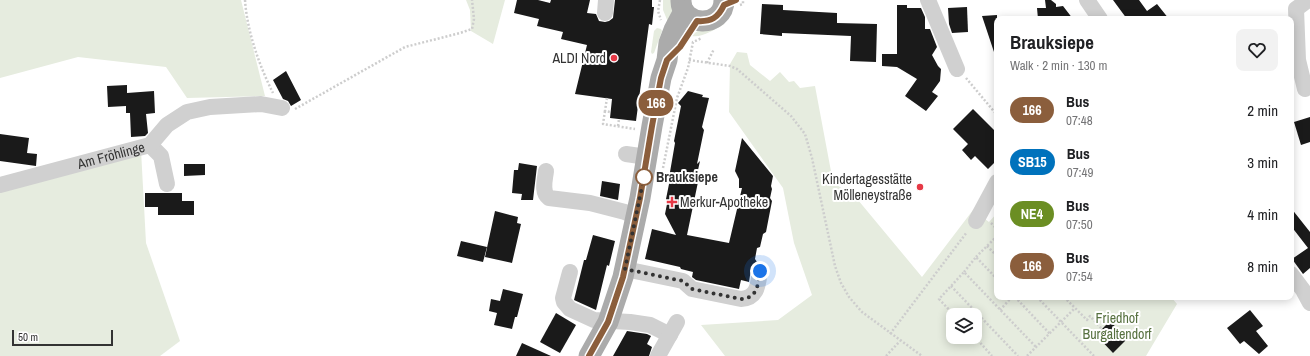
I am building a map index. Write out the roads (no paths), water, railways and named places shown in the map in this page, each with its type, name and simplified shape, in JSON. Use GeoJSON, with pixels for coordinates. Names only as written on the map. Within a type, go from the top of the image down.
{"type":"FeatureCollection","features":[{"type":"Feature","properties":{"kind":"main road"},"geometry":{"type":"LineString","coordinates":[[589,356],[608,322],[625,269],[637,217],[661,78],[667,60],[669,43],[674,30],[687,11],[706,22],[714,19],[734,2]]}},
{"type":"Feature","properties":{"kind":"street"},"geometry":{"type":"LineString","coordinates":[[928,0],[957,69]]}},
{"type":"Feature","properties":{"kind":"street"},"geometry":{"type":"LineString","coordinates":[[1086,0],[1098,16]]}},
{"type":"Feature","properties":{"kind":"street"},"geometry":{"type":"LineString","coordinates":[[1302,90],[1298,60],[1296,9],[1308,0]]}},
{"type":"Feature","properties":{"kind":"street","name":"Am Fröhlinge"},"geometry":{"type":"LineString","coordinates":[[0,185],[150,145],[167,125],[187,112],[210,107],[261,104],[288,109]]}},
{"type":"Feature","properties":{"kind":"street"},"geometry":{"type":"LineString","coordinates":[[150,145],[161,156],[167,184]]}},
{"type":"Feature","properties":{"kind":"street"},"geometry":{"type":"LineString","coordinates":[[626,154],[647,157]]}},
{"type":"Feature","properties":{"kind":"street"},"geometry":{"type":"LineString","coordinates":[[546,171],[545,196],[552,199],[590,203],[625,212],[637,217]]}},
{"type":"Feature","properties":{"kind":"street"},"geometry":{"type":"LineString","coordinates":[[976,221],[994,188]]}},
{"type":"Feature","properties":{"kind":"street"},"geometry":{"type":"LineString","coordinates":[[625,269],[683,281],[692,289],[741,299],[752,296],[757,288],[760,271]]}},
{"type":"Feature","properties":{"kind":"street"},"geometry":{"type":"LineString","coordinates":[[570,272],[563,298],[566,306],[570,310],[594,320],[650,324],[673,329],[658,356]]}},
{"type":"Feature","properties":{"kind":"street"},"geometry":{"type":"LineString","coordinates":[[1294,277],[1308,293]]}},
{"type":"Feature","properties":{"kind":"place","name":"ALDI Nord"},"geometry":{"type":"Point","coordinates":[614,58]}},
{"type":"Feature","properties":{"kind":"place","name":"Brauksiepe"},"geometry":{"type":"Point","coordinates":[644,177]}},
{"type":"Feature","properties":{"kind":"place","name":"Kindertagesstätte Mölleneystraße"},"geometry":{"type":"Point","coordinates":[920,187]}},
{"type":"Feature","properties":{"kind":"place","name":"Merkur-Apotheke"},"geometry":{"type":"Point","coordinates":[672,202]}},
{"type":"Feature","properties":{"kind":"park label","name":"Friedhof Burgaltendorf"},"geometry":{"type":"Point","coordinates":[1117,326]}}]}
